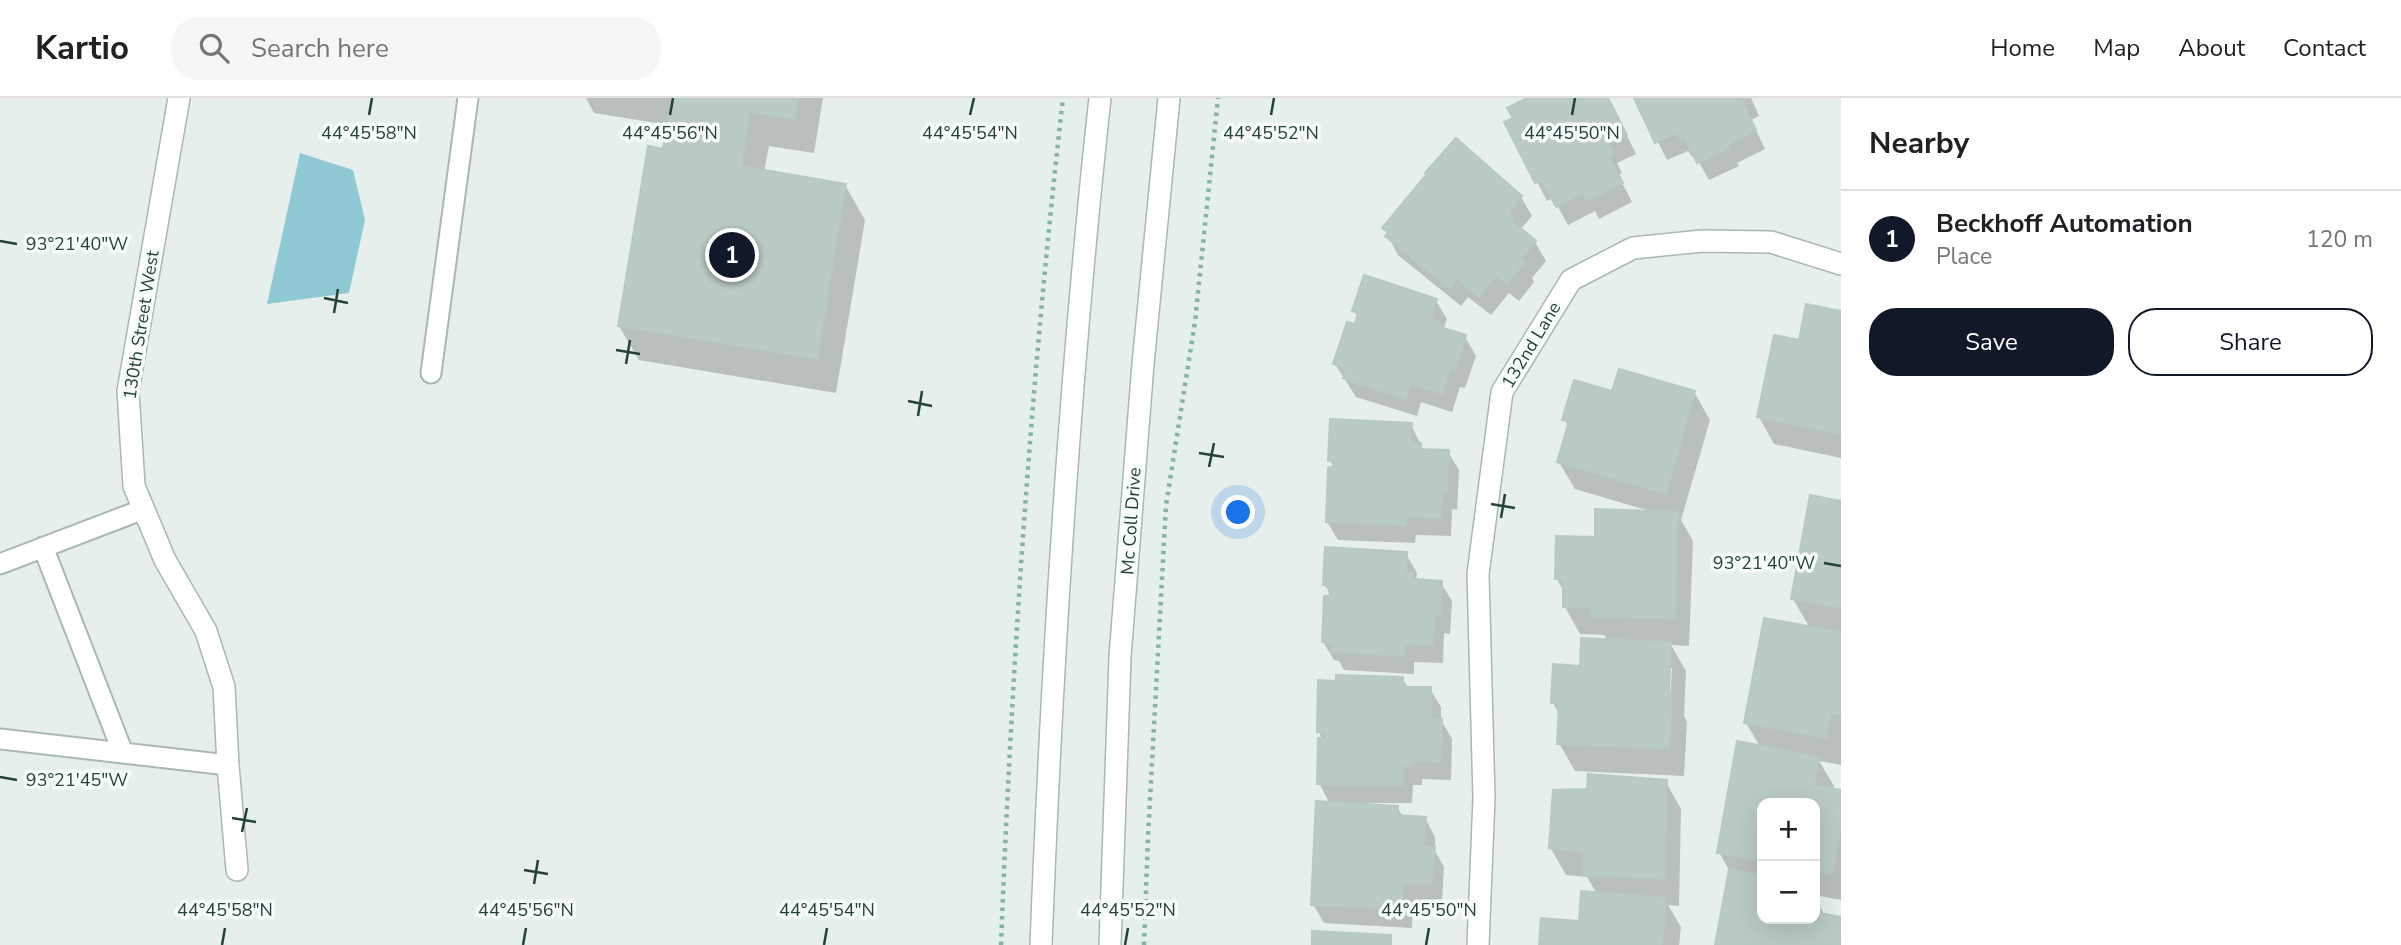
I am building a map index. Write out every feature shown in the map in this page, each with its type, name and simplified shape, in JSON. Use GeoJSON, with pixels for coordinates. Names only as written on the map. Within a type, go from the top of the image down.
{"type":"FeatureCollection","features":[{"type":"Feature","properties":{"kind":"street","name":"130th Street West"},"geometry":{"type":"LineString","coordinates":[[179,98],[128,391],[134,486],[165,560],[206,631],[224,687],[237,870]]}},
{"type":"Feature","properties":{"kind":"street"},"geometry":{"type":"LineString","coordinates":[[1041,945],[1055,649],[1072,396],[1100,98]]}},
{"type":"Feature","properties":{"kind":"street","name":"Mc Coll Drive"},"geometry":{"type":"LineString","coordinates":[[1110,945],[1120,657],[1143,364],[1168,98]]}},
{"type":"Feature","properties":{"kind":"street","name":"132nd Lane"},"geometry":{"type":"LineString","coordinates":[[1478,945],[1484,798],[1478,574],[1502,392],[1571,280],[1633,247],[1702,241],[1771,242],[1841,264]]}},
{"type":"Feature","properties":{"kind":"lane"},"geometry":{"type":"LineString","coordinates":[[431,373],[468,98]]}},
{"type":"Feature","properties":{"kind":"lane"},"geometry":{"type":"LineString","coordinates":[[0,564],[144,509]]}},
{"type":"Feature","properties":{"kind":"lane"},"geometry":{"type":"LineString","coordinates":[[44,547],[123,753]]}},
{"type":"Feature","properties":{"kind":"lane"},"geometry":{"type":"LineString","coordinates":[[0,739],[228,765]]}},
{"type":"Feature","properties":{"kind":"path"},"geometry":{"type":"LineString","coordinates":[[1001,945],[1022,527],[1063,98]]}},
{"type":"Feature","properties":{"kind":"path"},"geometry":{"type":"LineString","coordinates":[[1144,945],[1166,505],[1195,322],[1218,98]]}},
{"type":"Feature","properties":{"kind":"water"},"geometry":{"type":"Polygon","coordinates":[[[300,153],[353,170],[365,220],[349,293],[267,304],[300,153]]]}},
{"type":"Feature","properties":{"kind":"building"},"geometry":{"type":"Polygon","coordinates":[[[672,98],[798,98],[795,119],[750,112],[741,166],[846,184],[817,359],[618,326],[648,146],[663,149],[672,98]]]}},
{"type":"Feature","properties":{"kind":"building"},"geometry":{"type":"Polygon","coordinates":[[[1527,98],[1608,98],[1627,135],[1608,144],[1613,153],[1609,156],[1623,183],[1587,201],[1583,193],[1556,207],[1542,180],[1535,183],[1504,122],[1513,118],[1507,108],[1527,98]]]}},
{"type":"Feature","properties":{"kind":"building"},"geometry":{"type":"Polygon","coordinates":[[[1634,98],[1747,98],[1742,101],[1756,130],[1728,144],[1730,147],[1697,163],[1684,137],[1680,139],[1676,133],[1655,143],[1634,98]]]}},
{"type":"Feature","properties":{"kind":"building"},"geometry":{"type":"Polygon","coordinates":[[[1456,138],[1522,196],[1508,213],[1514,218],[1511,220],[1536,241],[1521,259],[1525,262],[1507,284],[1497,275],[1479,297],[1457,279],[1450,289],[1385,236],[1388,232],[1382,228],[1426,175],[1430,179],[1425,173],[1456,138]]]}},
{"type":"Feature","properties":{"kind":"building"},"geometry":{"type":"Polygon","coordinates":[[[1364,275],[1437,299],[1431,319],[1441,322],[1440,327],[1466,335],[1455,370],[1450,369],[1442,394],[1411,384],[1406,399],[1343,378],[1346,369],[1333,364],[1347,322],[1355,324],[1358,313],[1352,311],[1364,275]]]}},
{"type":"Feature","properties":{"kind":"building"},"geometry":{"type":"Polygon","coordinates":[[[1806,304],[1841,311],[1841,434],[1757,417],[1774,335],[1799,340],[1806,304]]]}},
{"type":"Feature","properties":{"kind":"building"},"geometry":{"type":"Polygon","coordinates":[[[1619,369],[1695,391],[1666,494],[1557,462],[1569,421],[1562,420],[1574,380],[1612,391],[1619,369]]]}},
{"type":"Feature","properties":{"kind":"building"},"geometry":{"type":"Polygon","coordinates":[[[1330,419],[1412,423],[1411,443],[1421,443],[1421,449],[1449,450],[1447,491],[1442,491],[1441,518],[1406,517],[1406,525],[1326,522],[1328,468],[1334,466],[1334,461],[1328,461],[1330,419]]]}},
{"type":"Feature","properties":{"kind":"building"},"geometry":{"type":"Polygon","coordinates":[[[1810,495],[1841,501],[1841,608],[1791,599],[1810,495]]]}},
{"type":"Feature","properties":{"kind":"building"},"geometry":{"type":"Polygon","coordinates":[[[1595,509],[1678,512],[1675,619],[1592,616],[1592,608],[1563,607],[1563,579],[1555,579],[1556,536],[1595,537],[1595,509]]]}},
{"type":"Feature","properties":{"kind":"building"},"geometry":{"type":"Polygon","coordinates":[[[1325,547],[1407,552],[1406,572],[1414,572],[1413,579],[1442,581],[1440,616],[1434,615],[1433,645],[1404,644],[1404,656],[1332,652],[1332,643],[1322,642],[1324,596],[1330,596],[1329,586],[1323,585],[1325,547]]]}},
{"type":"Feature","properties":{"kind":"building"},"geometry":{"type":"Polygon","coordinates":[[[1764,618],[1841,632],[1841,715],[1831,713],[1826,738],[1744,723],[1764,618]]]}},
{"type":"Feature","properties":{"kind":"building"},"geometry":{"type":"Polygon","coordinates":[[[1581,638],[1671,642],[1669,749],[1557,744],[1559,703],[1551,703],[1553,664],[1580,666],[1581,638]]]}},
{"type":"Feature","properties":{"kind":"building"},"geometry":{"type":"Polygon","coordinates":[[[1336,675],[1403,677],[1403,687],[1431,687],[1431,718],[1442,719],[1441,762],[1412,761],[1412,767],[1403,766],[1403,785],[1317,784],[1318,738],[1325,738],[1325,732],[1317,732],[1318,680],[1336,681],[1336,675]]]}},
{"type":"Feature","properties":{"kind":"building"},"geometry":{"type":"Polygon","coordinates":[[[1737,741],[1819,757],[1814,785],[1841,790],[1841,827],[1832,875],[1820,872],[1820,798],[1757,798],[1757,860],[1717,853],[1737,741]]]}},
{"type":"Feature","properties":{"kind":"building"},"geometry":{"type":"Polygon","coordinates":[[[1588,774],[1667,780],[1664,879],[1584,875],[1583,852],[1549,848],[1553,790],[1587,789],[1588,774]]]}},
{"type":"Feature","properties":{"kind":"building"},"geometry":{"type":"Polygon","coordinates":[[[1316,801],[1398,806],[1397,815],[1426,817],[1424,846],[1435,847],[1432,884],[1403,883],[1402,909],[1311,905],[1316,801]]]}},
{"type":"Feature","properties":{"kind":"building"},"geometry":{"type":"Polygon","coordinates":[[[1729,869],[1757,874],[1757,924],[1820,924],[1820,913],[1841,917],[1839,945],[1715,945],[1729,869]]]}},
{"type":"Feature","properties":{"kind":"building"},"geometry":{"type":"Polygon","coordinates":[[[1581,891],[1666,898],[1662,945],[1539,945],[1541,918],[1579,921],[1581,891]]]}},
{"type":"Feature","properties":{"kind":"building"},"geometry":{"type":"Polygon","coordinates":[[[1312,931],[1391,935],[1391,945],[1312,945],[1312,931]]]}},
{"type":"Feature","properties":{"kind":"place","name":"Beckhoff Automation"},"geometry":{"type":"Point","coordinates":[732,255]}}]}
